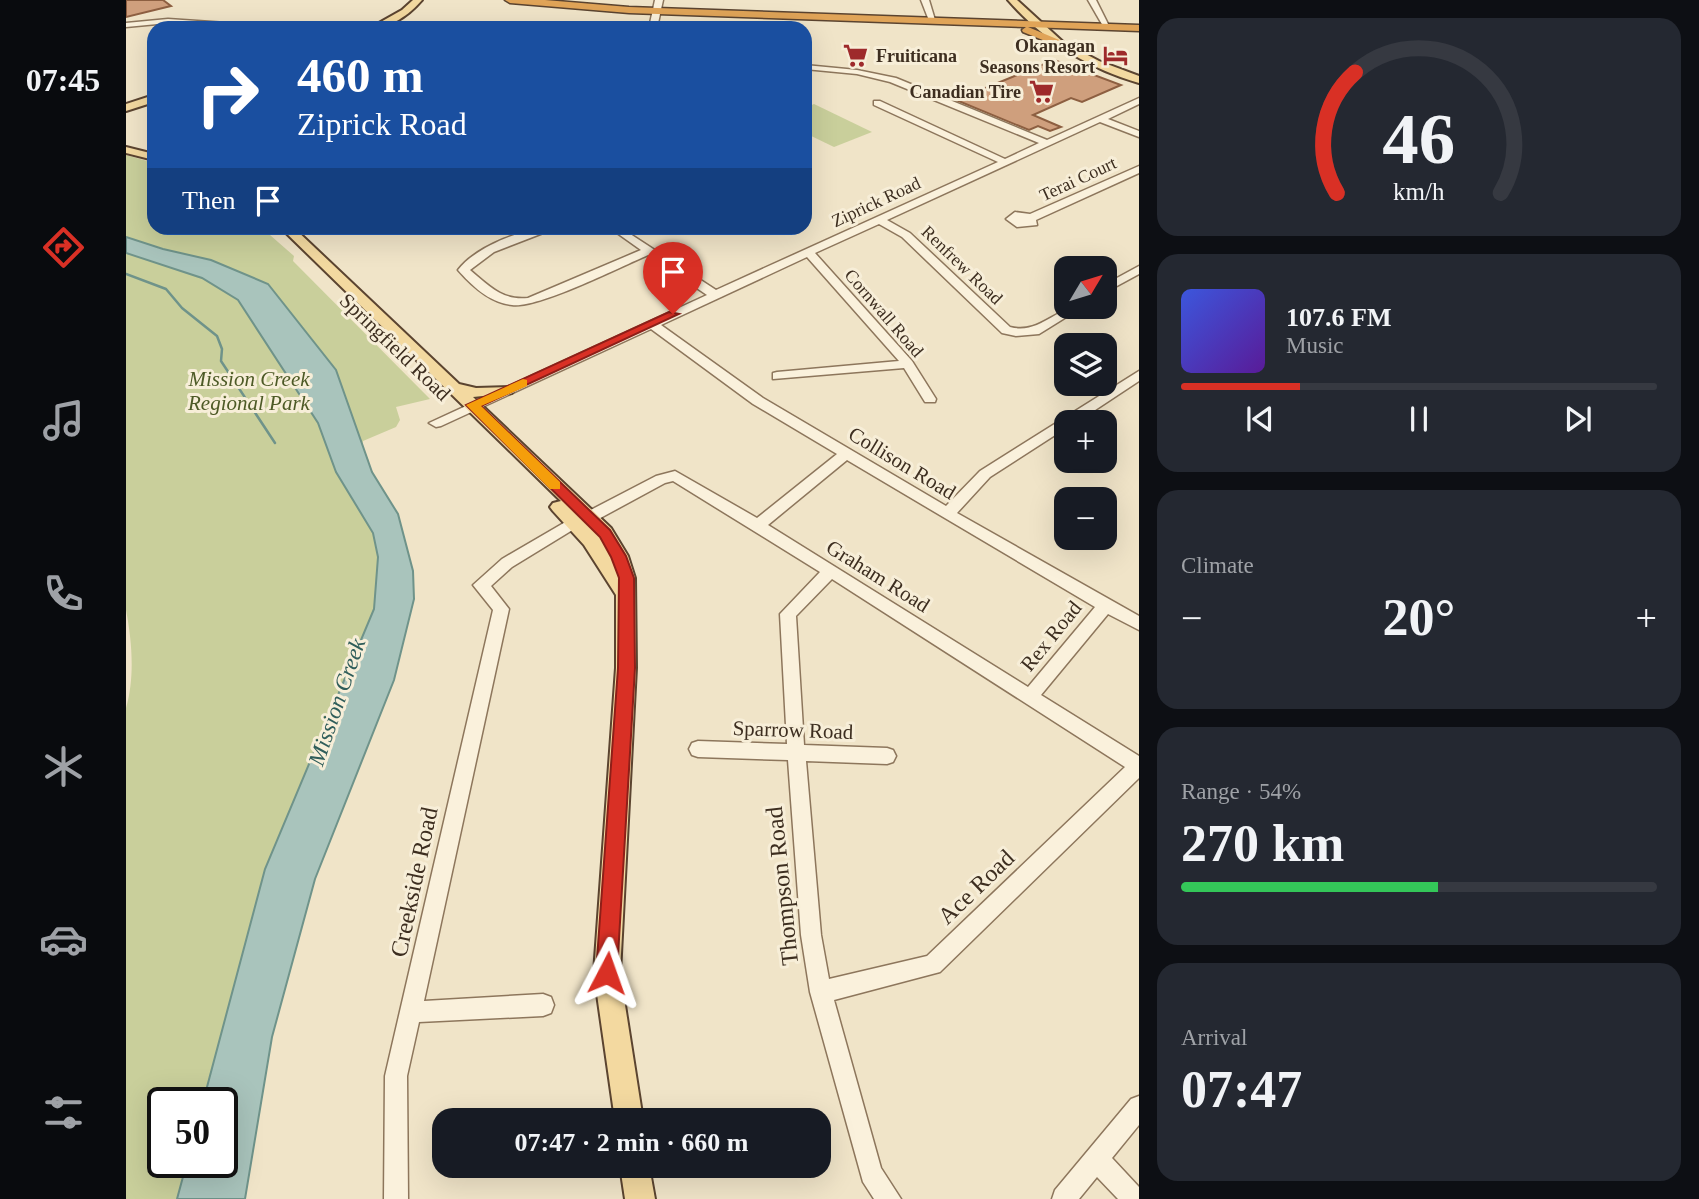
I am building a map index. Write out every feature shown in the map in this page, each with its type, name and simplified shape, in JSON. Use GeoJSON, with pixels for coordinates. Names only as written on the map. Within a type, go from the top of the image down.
{"type":"FeatureCollection","features":[{"type":"Feature","properties":{"kind":"highway"},"geometry":{"type":"LineString","coordinates":[[510,0],[655,11]]}},
{"type":"Feature","properties":{"kind":"highway"},"geometry":{"type":"LineString","coordinates":[[542,0],[655,11],[686,10],[987,24],[1041,22],[1139,26]]}},
{"type":"Feature","properties":{"kind":"highway"},"geometry":{"type":"LineString","coordinates":[[666,0],[686,10]]}},
{"type":"Feature","properties":{"kind":"highway"},"geometry":{"type":"LineString","coordinates":[[1006,21],[1020,17],[1024,12]]}},
{"type":"Feature","properties":{"kind":"highway"},"geometry":{"type":"LineString","coordinates":[[926,20],[1104,25]]}},
{"type":"Feature","properties":{"kind":"highway"},"geometry":{"type":"LineString","coordinates":[[987,24],[1028,31],[1064,43],[1070,33],[1104,25]]}},
{"type":"Feature","properties":{"kind":"main road"},"geometry":{"type":"LineString","coordinates":[[400,15],[400,10],[411,0]]}},
{"type":"Feature","properties":{"kind":"main road"},"geometry":{"type":"LineString","coordinates":[[388,21],[418,0]]}},
{"type":"Feature","properties":{"kind":"main road"},"geometry":{"type":"LineString","coordinates":[[1012,0],[1024,12],[1041,22]]}},
{"type":"Feature","properties":{"kind":"main road"},"geometry":{"type":"LineString","coordinates":[[1024,0],[1041,22],[1064,43],[1113,70],[1138,77]]}},
{"type":"Feature","properties":{"kind":"main road"},"geometry":{"type":"LineString","coordinates":[[1064,43],[1138,77]]}},
{"type":"Feature","properties":{"kind":"main road"},"geometry":{"type":"LineString","coordinates":[[126,108],[147,100]]}},
{"type":"Feature","properties":{"kind":"main road"},"geometry":{"type":"LineString","coordinates":[[126,144],[147,148]]}},
{"type":"Feature","properties":{"kind":"main road"},"geometry":{"type":"LineString","coordinates":[[126,150],[147,155]]}},
{"type":"Feature","properties":{"kind":"main road","name":"Springfield Road"},"geometry":{"type":"LineString","coordinates":[[281,235],[466,408],[581,520],[605,533],[619,556],[626,578],[626,668],[607,973],[627,1108]]}},
{"type":"Feature","properties":{"kind":"main road","name":"Springfield Road"},"geometry":{"type":"LineString","coordinates":[[294,235],[454,388],[466,408]]}},
{"type":"Feature","properties":{"kind":"main road"},"geometry":{"type":"LineString","coordinates":[[454,388],[476,393],[506,390]]}},
{"type":"Feature","properties":{"kind":"main road"},"geometry":{"type":"LineString","coordinates":[[637,1178],[640,1199]]}},
{"type":"Feature","properties":{"kind":"street"},"geometry":{"type":"LineString","coordinates":[[925,0],[926,20]]}},
{"type":"Feature","properties":{"kind":"street"},"geometry":{"type":"LineString","coordinates":[[1092,0],[1104,25]]}},
{"type":"Feature","properties":{"kind":"street"},"geometry":{"type":"LineString","coordinates":[[126,25],[147,23]]}},
{"type":"Feature","properties":{"kind":"street"},"geometry":{"type":"LineString","coordinates":[[812,68],[857,72],[893,80],[1047,143]]}},
{"type":"Feature","properties":{"kind":"street","name":"Ziprick Road"},"geometry":{"type":"LineString","coordinates":[[436,423],[1139,101]]}},
{"type":"Feature","properties":{"kind":"street"},"geometry":{"type":"LineString","coordinates":[[877,103],[1005,162]]}},
{"type":"Feature","properties":{"kind":"street"},"geometry":{"type":"LineString","coordinates":[[1100,119],[1139,134]]}},
{"type":"Feature","properties":{"kind":"street","name":"Terai Court"},"geometry":{"type":"LineString","coordinates":[[1031,218],[1139,169]]}},
{"type":"Feature","properties":{"kind":"street","name":"Renfrew Road"},"geometry":{"type":"LineString","coordinates":[[879,220],[906,235],[1006,330],[1020,335],[1031,335],[1057,319]]}},
{"type":"Feature","properties":{"kind":"street"},"geometry":{"type":"LineString","coordinates":[[533,235],[480,255],[467,263],[464,270],[502,302],[515,305],[649,251]]}},
{"type":"Feature","properties":{"kind":"street"},"geometry":{"type":"LineString","coordinates":[[625,235],[715,295]]}},
{"type":"Feature","properties":{"kind":"street","name":"Cornwall Road"},"geometry":{"type":"LineString","coordinates":[[808,252],[908,365],[930,399]]}},
{"type":"Feature","properties":{"kind":"street"},"geometry":{"type":"LineString","coordinates":[[1117,283],[1139,270]]}},
{"type":"Feature","properties":{"kind":"street","name":"Collison Road"},"geometry":{"type":"LineString","coordinates":[[652,324],[758,401],[1139,624]]}},
{"type":"Feature","properties":{"kind":"street"},"geometry":{"type":"LineString","coordinates":[[777,376],[908,365]]}},
{"type":"Feature","properties":{"kind":"street"},"geometry":{"type":"LineString","coordinates":[[1085,410],[1139,375]]}},
{"type":"Feature","properties":{"kind":"street"},"geometry":{"type":"LineString","coordinates":[[947,514],[985,474],[1054,430]]}},
{"type":"Feature","properties":{"kind":"street"},"geometry":{"type":"LineString","coordinates":[[758,525],[846,454]]}},
{"type":"Feature","properties":{"kind":"street","name":"Graham Road"},"geometry":{"type":"LineString","coordinates":[[481,585],[507,563],[581,520],[661,479],[675,476],[758,525],[1139,766]]}},
{"type":"Feature","properties":{"kind":"street","name":"Thompson Road"},"geometry":{"type":"LineString","coordinates":[[830,571],[788,614],[811,935],[821,992],[871,1174],[889,1199]]}},
{"type":"Feature","properties":{"kind":"street","name":"Creekside Road"},"geometry":{"type":"LineString","coordinates":[[397,1199],[396,1076],[501,609],[481,585]]}},
{"type":"Feature","properties":{"kind":"street","name":"Rex Road"},"geometry":{"type":"LineString","coordinates":[[1030,696],[1106,605]]}},
{"type":"Feature","properties":{"kind":"street","name":"Sparrow Road"},"geometry":{"type":"LineString","coordinates":[[698,749],[887,756]]}},
{"type":"Feature","properties":{"kind":"street","name":"Ace Road"},"geometry":{"type":"LineString","coordinates":[[821,992],[933,965],[1139,766]]}},
{"type":"Feature","properties":{"kind":"street"},"geometry":{"type":"LineString","coordinates":[[412,1012],[543,1005]]}},
{"type":"Feature","properties":{"kind":"street"},"geometry":{"type":"LineString","coordinates":[[1064,1199],[1139,1107]]}},
{"type":"Feature","properties":{"kind":"street"},"geometry":{"type":"LineString","coordinates":[[1097,1159],[1134,1199]]}},
{"type":"Feature","properties":{"kind":"green space"},"geometry":{"type":"Polygon","coordinates":[[[812,105],[872,132],[834,147],[812,136],[812,105]]]}},
{"type":"Feature","properties":{"kind":"green space","name":"Mission Creek Regional Park"},"geometry":{"type":"Polygon","coordinates":[[[126,155],[147,161],[147,235],[270,235],[294,256],[293,261],[430,399],[396,407],[400,420],[396,427],[363,441],[362,446],[369,461],[353,468],[380,547],[383,604],[215,1087],[147,1087],[147,1178],[191,1178],[186,1199],[126,1199],[126,708],[131,684],[130,634],[126,610],[126,155]]]}},
{"type":"Feature","properties":{"kind":"water","name":"Mission Creek"},"geometry":{"type":"Polygon","coordinates":[[[126,237],[211,260],[268,284],[336,370],[372,472],[398,514],[413,571],[414,599],[394,680],[315,879],[272,1037],[245,1199],[177,1199],[183,1178],[238,1178],[238,1087],[207,1087],[265,869],[374,609],[378,557],[373,533],[336,472],[318,423],[238,300],[202,278],[126,253],[126,237]]]}},
{"type":"Feature","properties":{"kind":"building"},"geometry":{"type":"Polygon","coordinates":[[[126,0],[163,0],[171,6],[126,17],[126,0]]]}},
{"type":"Feature","properties":{"kind":"building","name":"Canadian Tire"},"geometry":{"type":"Polygon","coordinates":[[[1054,60],[1121,85],[1082,102],[1071,98],[1033,115],[1061,127],[1050,131],[1038,126],[1029,130],[956,100],[1054,60]]]}},
{"type":"Feature","properties":{"kind":"waterway"},"geometry":{"type":"LineString","coordinates":[[126,274],[166,289],[182,308],[217,336],[222,349],[221,361],[275,443]]}},
{"type":"Feature","properties":{"kind":"slow traffic"},"geometry":{"type":"LineString","coordinates":[[523,383],[472,405],[555,485]]}},
{"type":"Feature","properties":{"kind":"place","name":"Fruiticana"},"geometry":{"type":"Point","coordinates":[856,56]}},
{"type":"Feature","properties":{"kind":"place","name":"Okanagan Seasons Resort"},"geometry":{"type":"Point","coordinates":[1115,56]}},
{"type":"Feature","properties":{"kind":"place","name":"Canadian Tire"},"geometry":{"type":"Point","coordinates":[1041,92]}},
{"type":"Feature","properties":{"kind":"route"},"geometry":{"type":"LineString","coordinates":[[607,973],[626,668],[626,578],[619,556],[605,533],[472,405],[673,314]]}}]}
